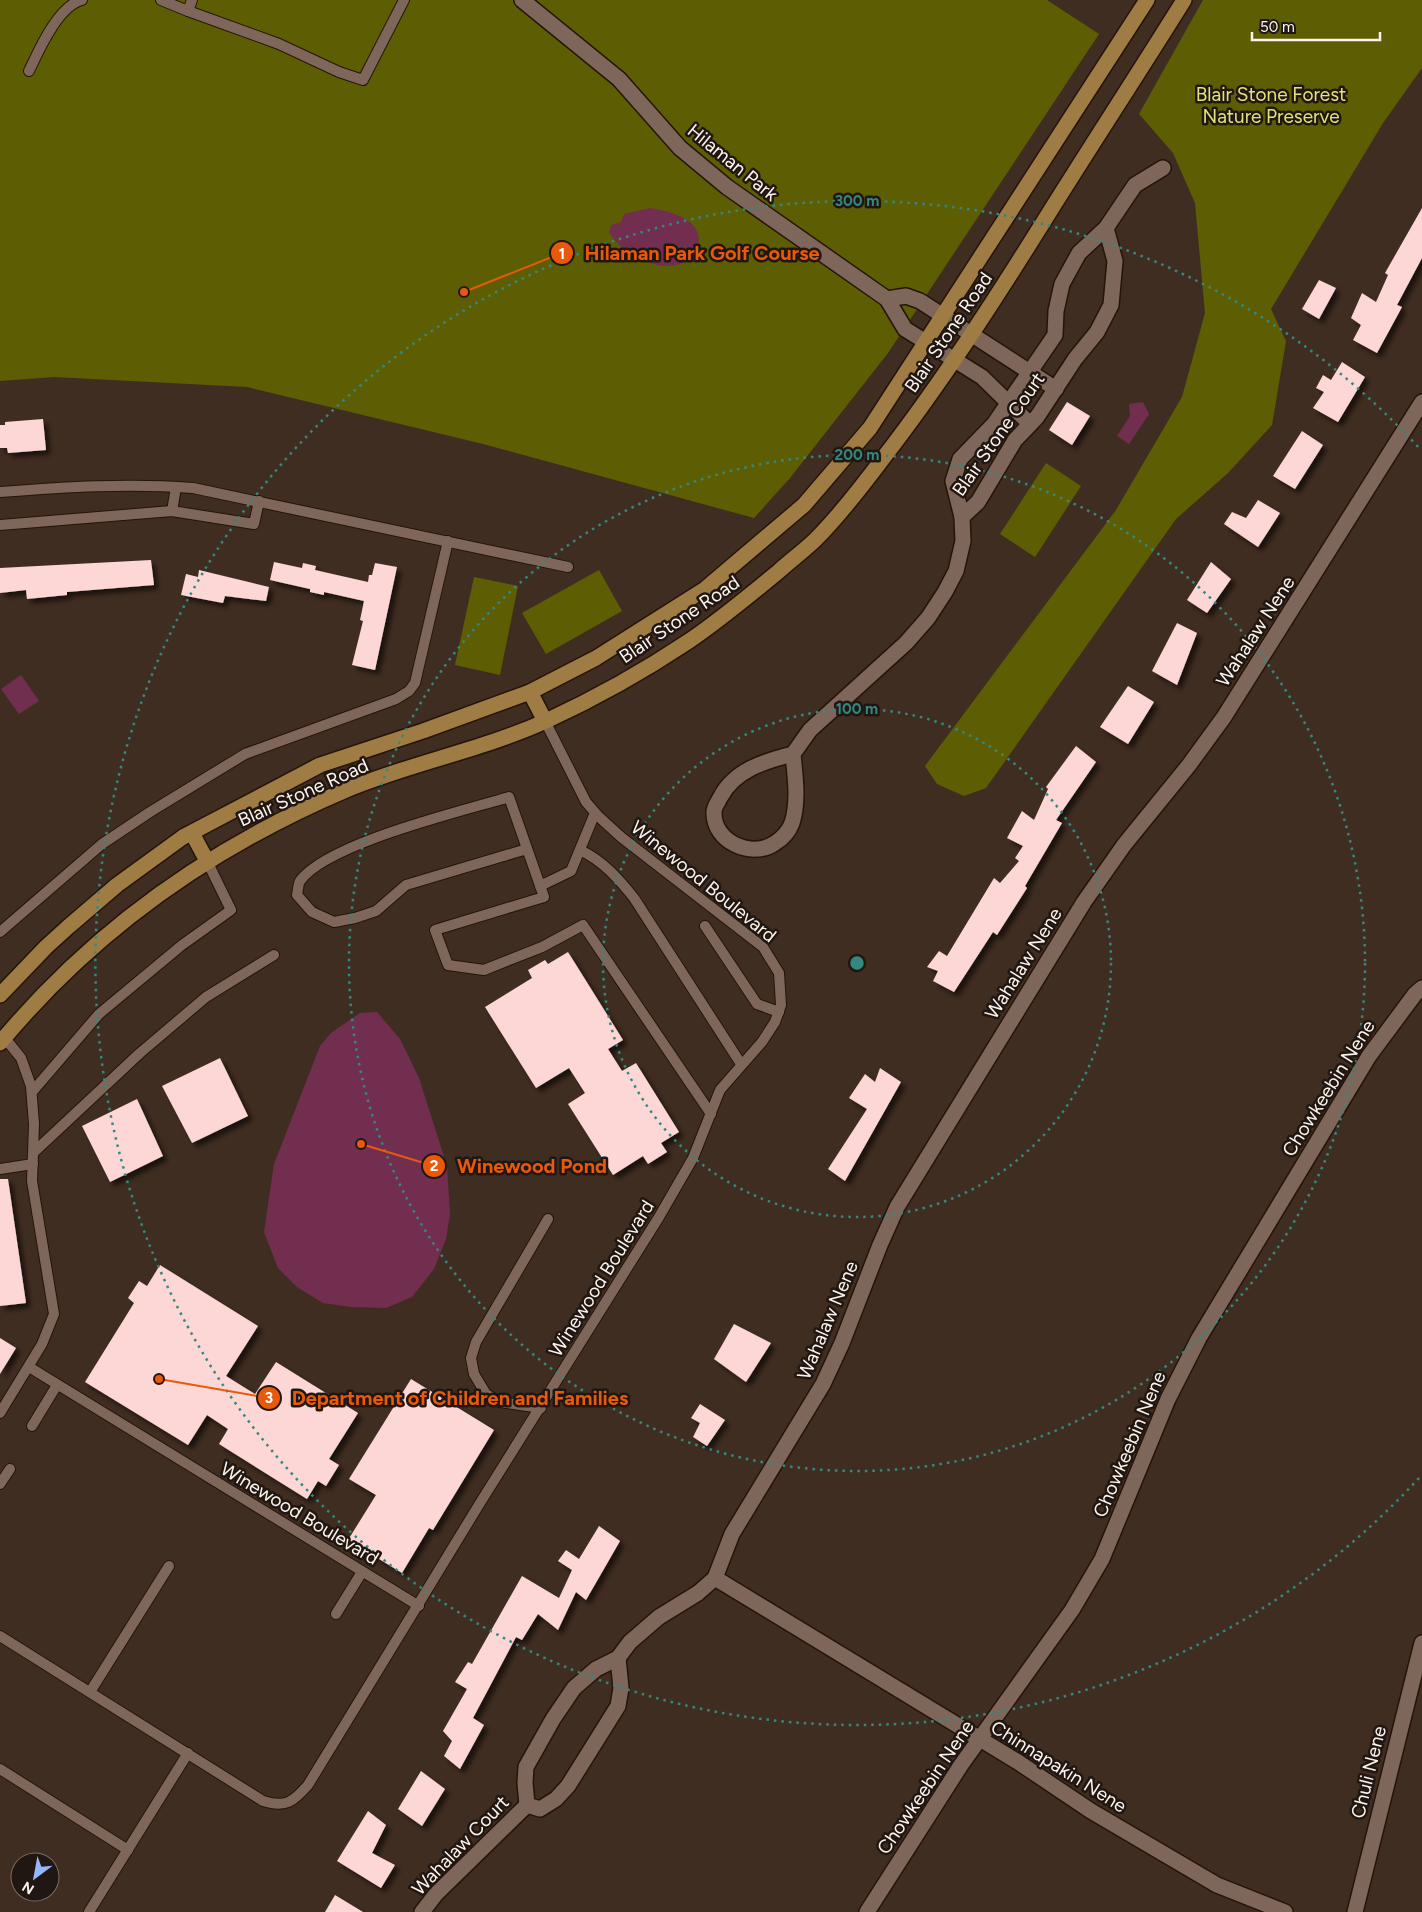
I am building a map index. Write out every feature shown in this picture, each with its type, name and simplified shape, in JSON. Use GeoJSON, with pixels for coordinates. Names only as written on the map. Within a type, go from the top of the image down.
{"type":"FeatureCollection","features":[{"type":"Feature","properties":{"kind":"main road","name":"Blair Stone Road"},"geometry":{"type":"LineString","coordinates":[[0,995],[46,947],[117,885],[192,833],[320,765],[424,731],[530,692],[596,658],[705,590],[804,505],[870,428],[1147,0]]}},
{"type":"Feature","properties":{"kind":"main road","name":"Blair Stone Road"},"geometry":{"type":"LineString","coordinates":[[1,1038],[86,952],[144,905],[207,861],[276,822],[349,789],[545,721],[633,676],[692,639],[751,594],[816,539],[868,478],[913,420],[972,334],[1184,0]]}},
{"type":"Feature","properties":{"kind":"main road"},"geometry":{"type":"LineString","coordinates":[[530,692],[545,721]]}},
{"type":"Feature","properties":{"kind":"main road"},"geometry":{"type":"LineString","coordinates":[[192,833],[207,861]]}},
{"type":"Feature","properties":{"kind":"street","name":"Hilaman Park"},"geometry":{"type":"LineString","coordinates":[[522,0],[619,78],[680,148],[726,187],[887,299],[896,318],[905,329],[982,377],[1030,424]]}},
{"type":"Feature","properties":{"kind":"street","name":"Blair Stone Court"},"geometry":{"type":"LineString","coordinates":[[1106,228],[1116,261],[1111,305],[1098,332],[1075,359],[1030,424],[1015,440],[978,502],[962,517],[953,481],[960,459],[994,424],[1054,335],[1056,311],[1062,284],[1080,253],[1106,228],[1135,185],[1163,168]]}},
{"type":"Feature","properties":{"kind":"street"},"geometry":{"type":"LineString","coordinates":[[887,299],[906,296],[920,301],[1029,373],[1056,388]]}},
{"type":"Feature","properties":{"kind":"street","name":"Wahalaw Nene"},"geometry":{"type":"LineString","coordinates":[[715,1578],[732,1534],[823,1384],[842,1343],[880,1245],[897,1207],[1084,902],[1124,845],[1189,765],[1224,717],[1422,402]]}},
{"type":"Feature","properties":{"kind":"street"},"geometry":{"type":"LineString","coordinates":[[793,754],[772,759],[747,769],[724,790],[714,810],[715,823],[724,838],[737,847],[754,850],[768,848],[783,838],[792,824],[795,803],[793,754],[810,730],[900,649],[928,618],[946,592],[956,571],[963,540],[962,517]]}},
{"type":"Feature","properties":{"kind":"street","name":"Chowkeebin Nene"},"geometry":{"type":"LineString","coordinates":[[867,1912],[961,1765],[1072,1610],[1102,1560],[1168,1399],[1199,1338],[1369,1056],[1415,994],[1422,988]]}},
{"type":"Feature","properties":{"kind":"street","name":"Wahalaw Court"},"geometry":{"type":"LineString","coordinates":[[527,1805],[524,1783],[526,1767],[553,1719],[574,1688],[596,1669],[618,1658],[630,1642],[659,1617],[698,1593],[715,1578]]}},
{"type":"Feature","properties":{"kind":"street","name":"Chinnapakin Nene"},"geometry":{"type":"LineString","coordinates":[[715,1578],[980,1740],[1091,1811],[1217,1885],[1285,1912]]}},
{"type":"Feature","properties":{"kind":"street","name":"Chuli Nene"},"geometry":{"type":"LineString","coordinates":[[1355,1912],[1422,1643]]}},
{"type":"Feature","properties":{"kind":"street","name":"Wahalaw Court"},"geometry":{"type":"LineString","coordinates":[[527,1805],[540,1808],[556,1799],[568,1786],[618,1706],[621,1688],[618,1658]]}},
{"type":"Feature","properties":{"kind":"street","name":"Wahalaw Court"},"geometry":{"type":"LineString","coordinates":[[422,1912],[436,1894],[527,1805]]}},
{"type":"Feature","properties":{"kind":"lane"},"geometry":{"type":"LineString","coordinates":[[29,71],[41,44],[63,13],[80,0]]}},
{"type":"Feature","properties":{"kind":"lane"},"geometry":{"type":"LineString","coordinates":[[162,0],[278,44],[339,72],[363,80],[404,0]]}},
{"type":"Feature","properties":{"kind":"lane"},"geometry":{"type":"LineString","coordinates":[[188,11],[192,0]]}},
{"type":"Feature","properties":{"kind":"lane"},"geometry":{"type":"LineString","coordinates":[[0,492],[83,486],[149,485],[176,487],[259,501],[568,567]]}},
{"type":"Feature","properties":{"kind":"lane"},"geometry":{"type":"LineString","coordinates":[[172,511],[176,487]]}},
{"type":"Feature","properties":{"kind":"lane"},"geometry":{"type":"LineString","coordinates":[[0,525],[172,511],[254,524],[259,501]]}},
{"type":"Feature","properties":{"kind":"lane"},"geometry":{"type":"LineString","coordinates":[[0,932],[102,844],[150,812],[245,754],[396,699],[409,691],[415,683],[448,541]]}},
{"type":"Feature","properties":{"kind":"lane","name":"Winewood Boulevard"},"geometry":{"type":"LineString","coordinates":[[28,1368],[419,1606],[480,1504],[669,1200],[693,1158],[720,1090],[762,1042],[781,1005],[780,973],[763,946],[621,837],[595,813],[586,802],[545,721]]}},
{"type":"Feature","properties":{"kind":"lane"},"geometry":{"type":"LineString","coordinates":[[527,849],[406,885],[376,911],[355,918],[334,922],[312,912],[297,895],[300,881],[320,864],[370,839],[509,797],[544,897],[435,930],[448,965],[484,970],[542,947],[583,925],[711,1114]]}},
{"type":"Feature","properties":{"kind":"lane"},"geometry":{"type":"LineString","coordinates":[[540,886],[571,870],[595,813]]}},
{"type":"Feature","properties":{"kind":"lane"},"geometry":{"type":"LineString","coordinates":[[580,850],[592,856],[614,873],[634,898],[741,1064]]}},
{"type":"Feature","properties":{"kind":"lane"},"geometry":{"type":"LineString","coordinates":[[32,1092],[99,1014],[182,945],[230,910],[207,861]]}},
{"type":"Feature","properties":{"kind":"lane"},"geometry":{"type":"LineString","coordinates":[[705,926],[757,1004],[778,1012]]}},
{"type":"Feature","properties":{"kind":"lane"},"geometry":{"type":"LineString","coordinates":[[33,1154],[140,1053],[206,997],[274,955]]}},
{"type":"Feature","properties":{"kind":"lane"},"geometry":{"type":"LineString","coordinates":[[0,1413],[42,1344],[54,1314],[32,1181],[32,1092],[20,1058],[1,1038]]}},
{"type":"Feature","properties":{"kind":"lane"},"geometry":{"type":"LineString","coordinates":[[0,1169],[32,1164]]}},
{"type":"Feature","properties":{"kind":"lane"},"geometry":{"type":"LineString","coordinates":[[541,1408],[500,1402],[486,1394],[474,1374],[471,1358],[476,1342],[548,1220]]}},
{"type":"Feature","properties":{"kind":"lane"},"geometry":{"type":"LineString","coordinates":[[32,1426],[57,1385]]}},
{"type":"Feature","properties":{"kind":"lane"},"geometry":{"type":"LineString","coordinates":[[0,1484],[10,1469]]}},
{"type":"Feature","properties":{"kind":"lane"},"geometry":{"type":"LineString","coordinates":[[90,1692],[169,1566]]}},
{"type":"Feature","properties":{"kind":"lane"},"geometry":{"type":"LineString","coordinates":[[336,1614],[362,1572]]}},
{"type":"Feature","properties":{"kind":"lane"},"geometry":{"type":"LineString","coordinates":[[0,1636],[263,1802],[275,1805],[286,1804],[296,1798],[308,1785],[419,1606]]}},
{"type":"Feature","properties":{"kind":"lane"},"geometry":{"type":"LineString","coordinates":[[89,1912],[188,1754]]}},
{"type":"Feature","properties":{"kind":"lane"},"geometry":{"type":"LineString","coordinates":[[0,1769],[128,1850]]}},
{"type":"Feature","properties":{"kind":"green space"},"geometry":{"type":"Polygon","coordinates":[[[0,0],[1047,0],[1099,34],[888,353],[790,478],[754,518],[483,444],[247,387],[54,377],[0,381],[0,0]]]}},
{"type":"Feature","properties":{"kind":"green space","name":"Blair Stone Forest Nature Preserve"},"geometry":{"type":"Polygon","coordinates":[[[1203,0],[1422,0],[1422,68],[1383,123],[1271,309],[1286,341],[1272,425],[1228,473],[1176,519],[986,788],[964,796],[937,784],[925,766],[1116,510],[1182,397],[1205,313],[1195,203],[1173,153],[1139,114],[1203,0]]]}},
{"type":"Feature","properties":{"kind":"green space"},"geometry":{"type":"Polygon","coordinates":[[[1046,463],[1081,486],[1035,557],[1000,534],[1046,463]]]}},
{"type":"Feature","properties":{"kind":"green space"},"geometry":{"type":"Polygon","coordinates":[[[599,570],[622,611],[546,654],[522,613],[599,570]]]}},
{"type":"Feature","properties":{"kind":"green space"},"geometry":{"type":"Polygon","coordinates":[[[474,577],[518,586],[500,675],[455,665],[474,577]]]}},
{"type":"Feature","properties":{"kind":"shaded area"},"geometry":{"type":"Polygon","coordinates":[[[650,208],[666,211],[684,218],[696,229],[699,237],[698,246],[688,260],[676,265],[654,264],[632,255],[609,232],[611,225],[621,222],[624,214],[650,208]]]}},
{"type":"Feature","properties":{"kind":"shaded area"},"geometry":{"type":"Polygon","coordinates":[[[1143,402],[1149,414],[1129,444],[1117,436],[1130,416],[1129,404],[1143,402]]]}},
{"type":"Feature","properties":{"kind":"shaded area"},"geometry":{"type":"Polygon","coordinates":[[[21,675],[39,701],[19,714],[1,689],[21,675]]]}},
{"type":"Feature","properties":{"kind":"shaded area"},"geometry":{"type":"Polygon","coordinates":[[[377,1012],[400,1039],[419,1078],[447,1166],[450,1214],[446,1239],[434,1269],[412,1297],[386,1308],[351,1307],[323,1303],[297,1287],[278,1268],[264,1232],[274,1164],[320,1046],[331,1033],[360,1013],[377,1012]]]}},
{"type":"Feature","properties":{"kind":"building"},"geometry":{"type":"Polygon","coordinates":[[[1422,208],[1422,258],[1397,305],[1402,307],[1377,353],[1353,340],[1361,325],[1351,318],[1362,293],[1376,302],[1388,275],[1385,273],[1422,208]]]}},
{"type":"Feature","properties":{"kind":"building"},"geometry":{"type":"Polygon","coordinates":[[[1319,280],[1336,288],[1319,319],[1302,309],[1319,280]]]}},
{"type":"Feature","properties":{"kind":"building"},"geometry":{"type":"Polygon","coordinates":[[[1342,362],[1365,377],[1338,422],[1313,408],[1324,392],[1316,388],[1323,375],[1331,380],[1342,362]]]}},
{"type":"Feature","properties":{"kind":"building"},"geometry":{"type":"Polygon","coordinates":[[[1067,402],[1090,416],[1072,445],[1049,430],[1067,402]]]}},
{"type":"Feature","properties":{"kind":"building"},"geometry":{"type":"Polygon","coordinates":[[[43,419],[46,450],[8,453],[7,448],[0,448],[0,425],[5,425],[5,422],[43,419]]]}},
{"type":"Feature","properties":{"kind":"building"},"geometry":{"type":"Polygon","coordinates":[[[1302,431],[1323,445],[1295,489],[1273,476],[1302,431]]]}},
{"type":"Feature","properties":{"kind":"building"},"geometry":{"type":"Polygon","coordinates":[[[1258,500],[1280,513],[1258,547],[1224,524],[1232,512],[1246,518],[1258,500]]]}},
{"type":"Feature","properties":{"kind":"building"},"geometry":{"type":"Polygon","coordinates":[[[151,560],[154,585],[67,592],[67,595],[27,599],[26,590],[0,593],[0,568],[151,560]]]}},
{"type":"Feature","properties":{"kind":"building"},"geometry":{"type":"Polygon","coordinates":[[[274,562],[302,568],[303,563],[316,566],[315,570],[368,582],[375,563],[397,567],[375,670],[352,665],[363,621],[360,620],[364,601],[324,592],[324,595],[310,592],[310,589],[270,580],[274,562]]]}},
{"type":"Feature","properties":{"kind":"building"},"geometry":{"type":"Polygon","coordinates":[[[1211,562],[1231,579],[1207,613],[1187,600],[1211,562]]]}},
{"type":"Feature","properties":{"kind":"building"},"geometry":{"type":"Polygon","coordinates":[[[199,570],[269,587],[266,601],[225,596],[223,603],[181,595],[186,574],[198,577],[199,570]]]}},
{"type":"Feature","properties":{"kind":"building"},"geometry":{"type":"Polygon","coordinates":[[[1177,623],[1197,633],[1177,685],[1152,671],[1177,623]]]}},
{"type":"Feature","properties":{"kind":"building"},"geometry":{"type":"Polygon","coordinates":[[[1128,686],[1154,702],[1128,744],[1100,727],[1128,686]]]}},
{"type":"Feature","properties":{"kind":"building"},"geometry":{"type":"Polygon","coordinates":[[[1076,746],[1096,762],[1056,820],[1062,823],[1025,886],[1027,888],[997,935],[993,932],[954,992],[933,981],[938,971],[927,967],[939,951],[947,956],[994,878],[1000,883],[1019,861],[1015,858],[1023,846],[1007,838],[1022,811],[1034,820],[1048,789],[1046,787],[1076,746]]]}},
{"type":"Feature","properties":{"kind":"building"},"geometry":{"type":"Polygon","coordinates":[[[568,952],[623,1040],[608,1049],[622,1071],[636,1063],[679,1132],[661,1143],[667,1152],[648,1164],[643,1156],[613,1175],[568,1104],[585,1093],[569,1068],[536,1088],[485,1007],[532,978],[528,970],[545,960],[548,964],[568,952]]]}},
{"type":"Feature","properties":{"kind":"building"},"geometry":{"type":"Polygon","coordinates":[[[220,1058],[248,1116],[192,1143],[162,1086],[220,1058]]]}},
{"type":"Feature","properties":{"kind":"building"},"geometry":{"type":"Polygon","coordinates":[[[880,1068],[901,1082],[845,1181],[828,1169],[867,1109],[849,1098],[865,1074],[875,1082],[880,1068]]]}},
{"type":"Feature","properties":{"kind":"building"},"geometry":{"type":"Polygon","coordinates":[[[137,1099],[163,1156],[110,1182],[82,1126],[137,1099]]]}},
{"type":"Feature","properties":{"kind":"building"},"geometry":{"type":"Polygon","coordinates":[[[0,1179],[8,1179],[26,1303],[0,1306],[0,1179]]]}},
{"type":"Feature","properties":{"kind":"building"},"geometry":{"type":"Polygon","coordinates":[[[160,1265],[258,1326],[226,1376],[255,1394],[276,1362],[358,1413],[329,1459],[339,1465],[326,1486],[318,1481],[307,1499],[219,1444],[228,1429],[207,1415],[188,1445],[85,1382],[134,1303],[128,1298],[139,1281],[147,1286],[160,1265]]]}},
{"type":"Feature","properties":{"kind":"building"},"geometry":{"type":"Polygon","coordinates":[[[734,1324],[771,1343],[746,1382],[714,1359],[734,1324]]]}},
{"type":"Feature","properties":{"kind":"building"},"geometry":{"type":"Polygon","coordinates":[[[0,1338],[16,1348],[0,1374],[0,1338]]]}},
{"type":"Feature","properties":{"kind":"building"},"geometry":{"type":"Polygon","coordinates":[[[411,1379],[494,1430],[433,1530],[429,1528],[402,1573],[348,1540],[376,1495],[349,1479],[411,1379]]]}},
{"type":"Feature","properties":{"kind":"building"},"geometry":{"type":"Polygon","coordinates":[[[700,1404],[725,1420],[707,1446],[693,1437],[700,1423],[691,1418],[700,1404]]]}},
{"type":"Feature","properties":{"kind":"building"},"geometry":{"type":"Polygon","coordinates":[[[599,1526],[620,1541],[586,1600],[576,1592],[558,1630],[538,1614],[522,1640],[516,1637],[473,1718],[484,1725],[460,1769],[444,1756],[452,1741],[443,1731],[467,1689],[455,1682],[468,1662],[472,1664],[522,1576],[559,1598],[572,1570],[558,1561],[566,1550],[579,1559],[599,1526]]]}},
{"type":"Feature","properties":{"kind":"building"},"geometry":{"type":"Polygon","coordinates":[[[421,1771],[445,1789],[422,1826],[398,1809],[421,1771]]]}},
{"type":"Feature","properties":{"kind":"building"},"geometry":{"type":"Polygon","coordinates":[[[368,1811],[386,1825],[372,1853],[395,1865],[381,1888],[337,1861],[368,1811]]]}},
{"type":"Feature","properties":{"kind":"building"},"geometry":{"type":"Polygon","coordinates":[[[335,1895],[363,1912],[325,1912],[335,1895]]]}},
{"type":"Feature","properties":{"kind":"place","name":"Hilaman Park Golf Course"},"geometry":{"type":"Point","coordinates":[464,292]}},
{"type":"Feature","properties":{"kind":"place","name":"Winewood Pond"},"geometry":{"type":"Point","coordinates":[361,1144]}},
{"type":"Feature","properties":{"kind":"place","name":"Department of Children and Families"},"geometry":{"type":"Point","coordinates":[159,1379]}}]}
